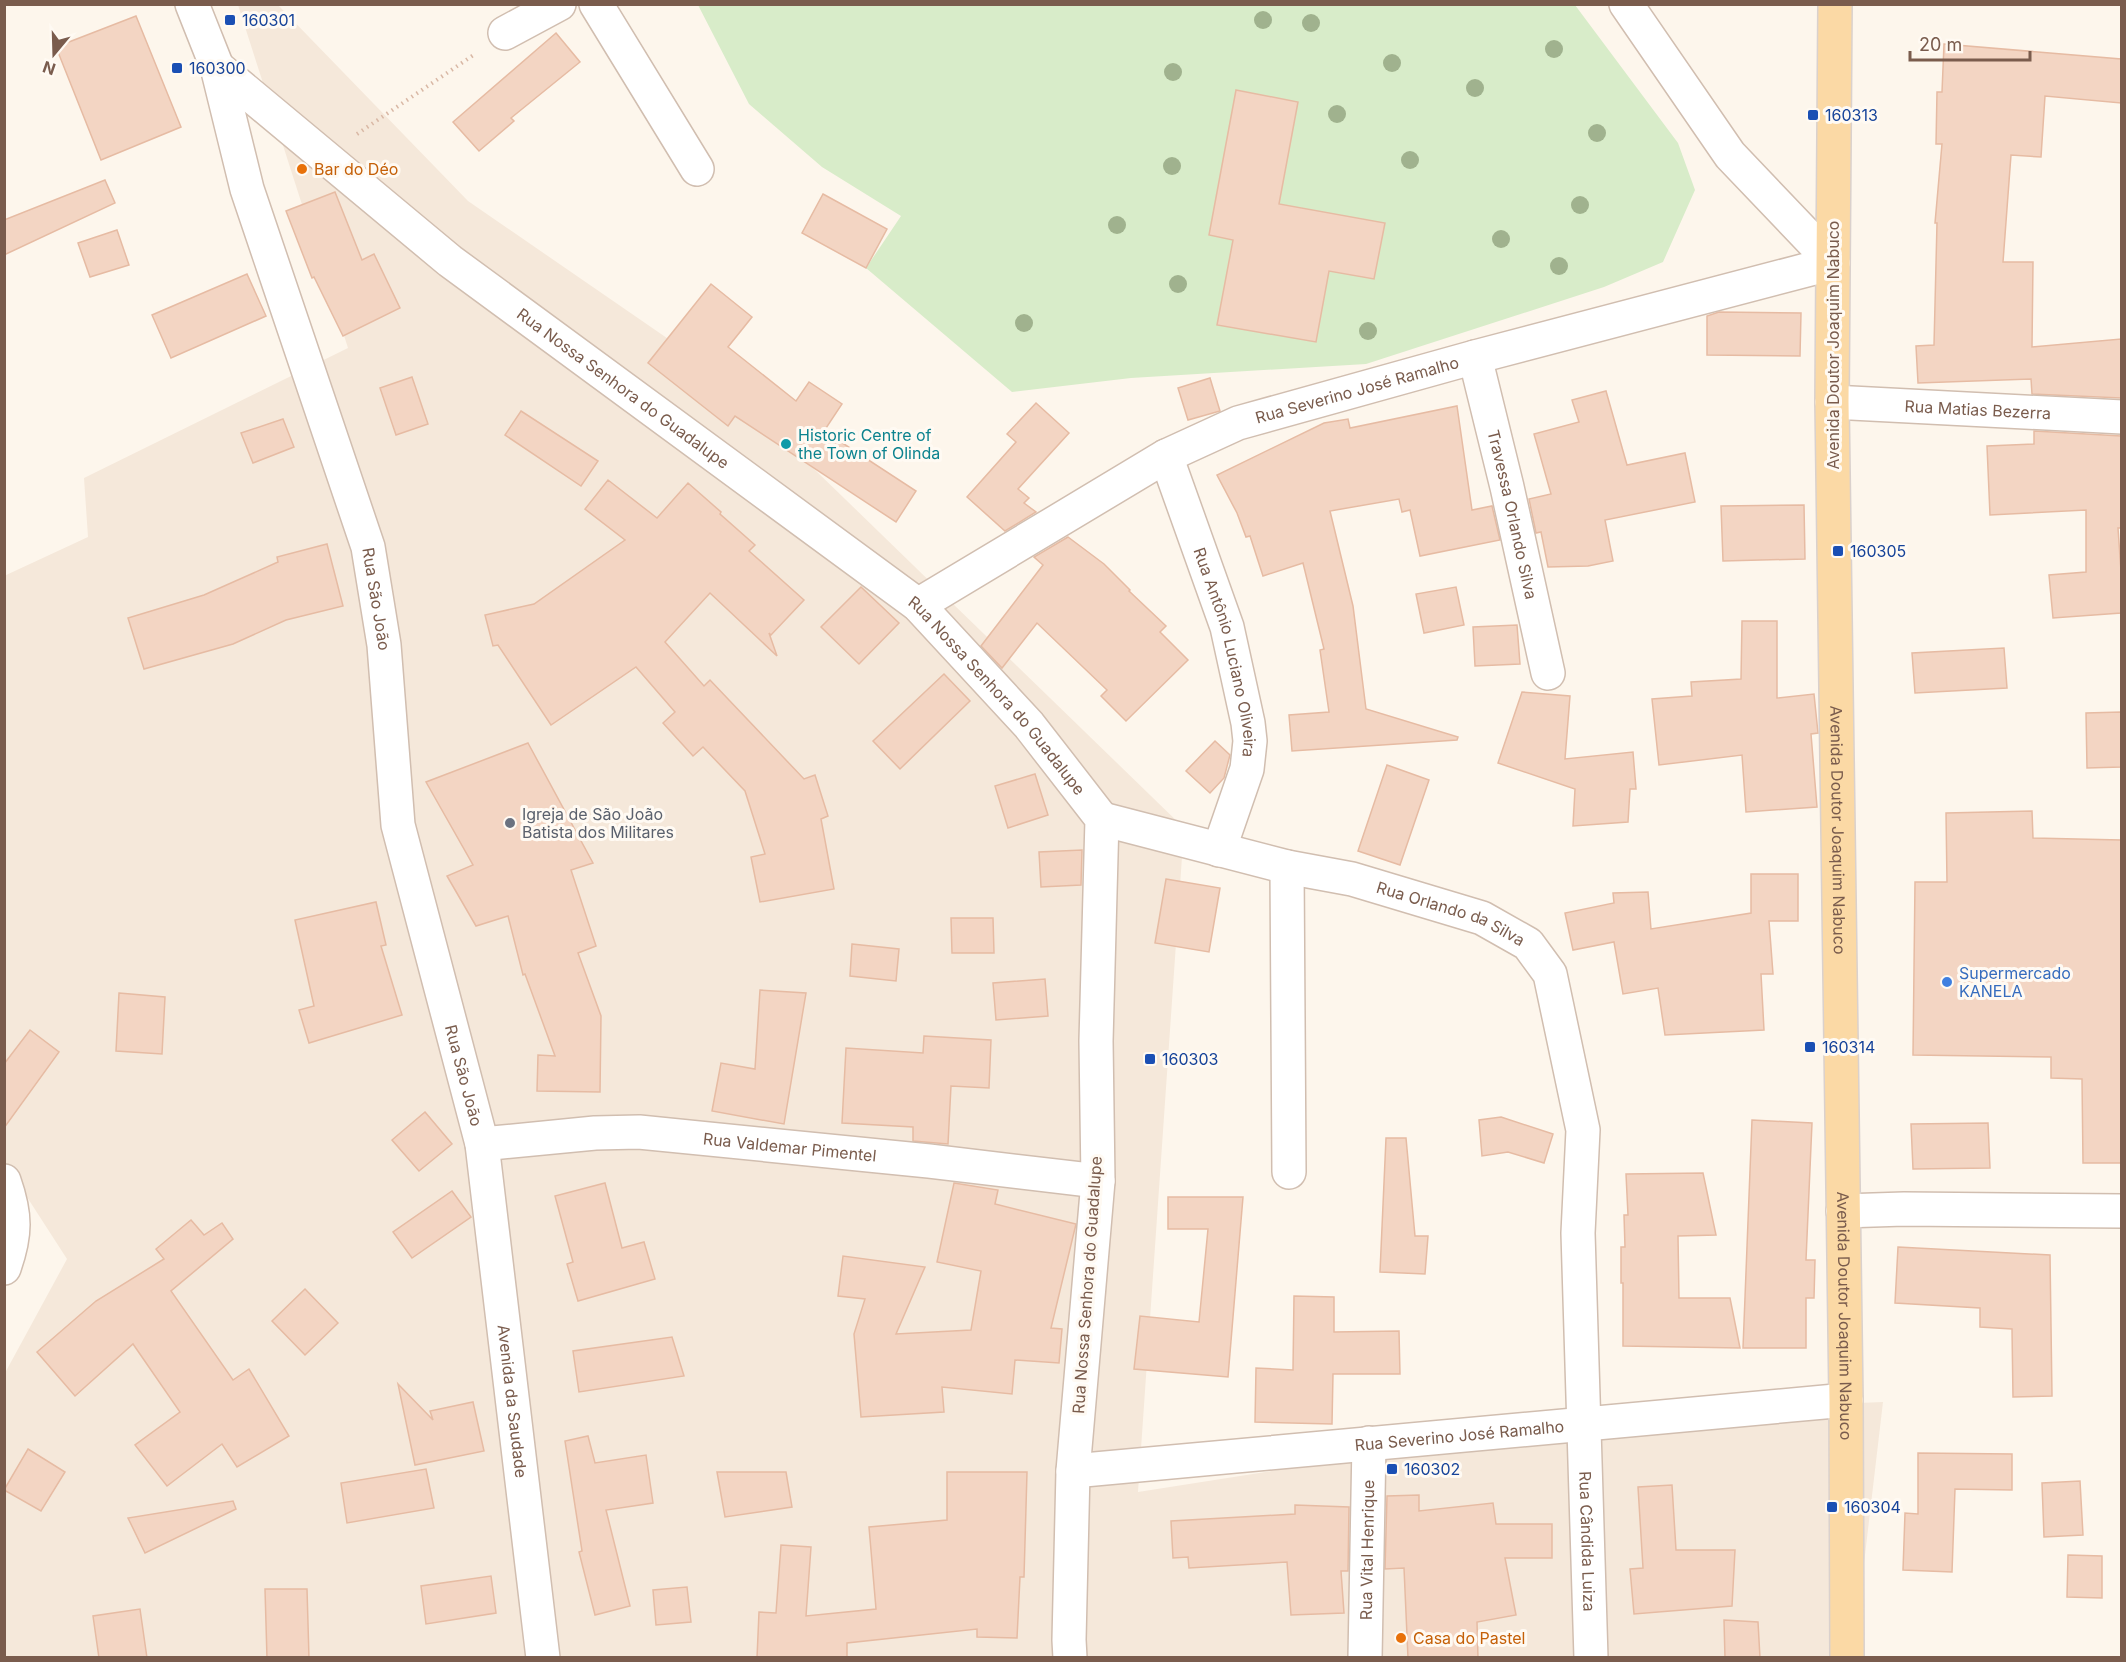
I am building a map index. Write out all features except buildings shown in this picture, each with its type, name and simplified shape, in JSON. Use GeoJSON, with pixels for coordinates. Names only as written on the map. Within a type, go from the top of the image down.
{"type":"FeatureCollection","features":[{"type":"Feature","properties":{"kind":"main road","name":"Avenida Doutor Joaquim Nabuco"},"geometry":{"type":"LineString","coordinates":[[1835,4],[1832,402],[1846,1400],[1847,1658]]}},
{"type":"Feature","properties":{"kind":"street","name":"Rua São João"},"geometry":{"type":"LineString","coordinates":[[192,4],[217,67],[247,189],[368,547],[384,645],[398,825],[482,1144]]}},
{"type":"Feature","properties":{"kind":"street"},"geometry":{"type":"LineString","coordinates":[[506,33],[559,4]]}},
{"type":"Feature","properties":{"kind":"street"},"geometry":{"type":"LineString","coordinates":[[596,4],[697,169]]}},
{"type":"Feature","properties":{"kind":"street"},"geometry":{"type":"LineString","coordinates":[[1626,4],[1730,155],[1833,263]]}},
{"type":"Feature","properties":{"kind":"street","name":"Rua Nossa Senhora do Guadalupe"},"geometry":{"type":"LineString","coordinates":[[217,67],[450,261],[918,604],[1029,725],[1102,819],[1096,1041],[1098,1181],[1073,1471],[1070,1658]]}},
{"type":"Feature","properties":{"kind":"street","name":"Rua Severino José Ramalho"},"geometry":{"type":"LineString","coordinates":[[918,604],[1166,456],[1238,423],[1475,357],[1833,263]]}},
{"type":"Feature","properties":{"kind":"street","name":"Travessa Orlando Silva"},"geometry":{"type":"LineString","coordinates":[[1475,357],[1507,487],[1548,673]]}},
{"type":"Feature","properties":{"kind":"street","name":"Rua Matias Bezerra"},"geometry":{"type":"LineString","coordinates":[[1832,402],[2121,417]]}},
{"type":"Feature","properties":{"kind":"street","name":"Rua Antônio Luciano Oliveira"},"geometry":{"type":"LineString","coordinates":[[1166,456],[1227,627],[1248,723],[1250,741],[1247,769],[1219,850]]}},
{"type":"Feature","properties":{"kind":"street","name":"Rua Orlando da Silva"},"geometry":{"type":"LineString","coordinates":[[1102,819],[1287,867],[1352,879],[1482,918],[1528,944],[1550,974],[1583,1130],[1578,1233],[1584,1425]]}},
{"type":"Feature","properties":{"kind":"street"},"geometry":{"type":"LineString","coordinates":[[1287,867],[1289,1172]]}},
{"type":"Feature","properties":{"kind":"street","name":"Rua Valdemar Pimentel"},"geometry":{"type":"LineString","coordinates":[[482,1144],[595,1132],[639,1132],[929,1161],[1098,1181]]}},
{"type":"Feature","properties":{"kind":"street","name":"Avenida da Saudade"},"geometry":{"type":"LineString","coordinates":[[482,1144],[543,1658]]}},
{"type":"Feature","properties":{"kind":"street"},"geometry":{"type":"LineString","coordinates":[[4,1181],[13,1206],[13,1244],[4,1268]]}},
{"type":"Feature","properties":{"kind":"street"},"geometry":{"type":"LineString","coordinates":[[1843,1211],[2121,1210]]}},
{"type":"Feature","properties":{"kind":"street","name":"Rua Severino José Ramalho"},"geometry":{"type":"LineString","coordinates":[[1073,1471],[1846,1400]]}},
{"type":"Feature","properties":{"kind":"street","name":"Rua Cândida Luiza"},"geometry":{"type":"LineString","coordinates":[[1584,1425],[1591,1658]]}},
{"type":"Feature","properties":{"kind":"street","name":"Rua Vital Henrique"},"geometry":{"type":"LineString","coordinates":[[1365,1658],[1369,1443]]}},
{"type":"Feature","properties":{"kind":"path"},"geometry":{"type":"LineString","coordinates":[[325,156],[506,33]]}},
{"type":"Feature","properties":{"kind":"shaded area"},"geometry":{"type":"Polygon","coordinates":[[[238,5],[278,5],[468,201],[709,367],[1184,828],[1138,1492],[1654,1411],[1883,1402],[1853,1657],[5,1657],[5,1373],[67,1259],[5,1163],[4,576],[88,537],[84,478],[348,348],[238,5]]]}},
{"type":"Feature","properties":{"kind":"green space"},"geometry":{"type":"Polygon","coordinates":[[[698,5],[1575,5],[1678,143],[1695,190],[1663,262],[1604,287],[1366,364],[1131,378],[1012,392],[866,268],[901,216],[822,167],[749,104],[698,5]]]}},
{"type":"Feature","properties":{"kind":"place","name":"160301"},"geometry":{"type":"Point","coordinates":[230,20]}},
{"type":"Feature","properties":{"kind":"place","name":"160300"},"geometry":{"type":"Point","coordinates":[177,68]}},
{"type":"Feature","properties":{"kind":"place","name":"160313"},"geometry":{"type":"Point","coordinates":[1813,115]}},
{"type":"Feature","properties":{"kind":"place","name":"Bar do Déo"},"geometry":{"type":"Point","coordinates":[302,169]}},
{"type":"Feature","properties":{"kind":"place","name":"Historic Centre of the Town of Olinda"},"geometry":{"type":"Point","coordinates":[786,444]}},
{"type":"Feature","properties":{"kind":"place","name":"160305"},"geometry":{"type":"Point","coordinates":[1838,551]}},
{"type":"Feature","properties":{"kind":"place","name":"Igreja de São João Batista dos Militares"},"geometry":{"type":"Point","coordinates":[510,823]}},
{"type":"Feature","properties":{"kind":"place","name":"Supermercado KANELA"},"geometry":{"type":"Point","coordinates":[1947,982]}},
{"type":"Feature","properties":{"kind":"place","name":"160314"},"geometry":{"type":"Point","coordinates":[1810,1047]}},
{"type":"Feature","properties":{"kind":"place","name":"160303"},"geometry":{"type":"Point","coordinates":[1150,1059]}},
{"type":"Feature","properties":{"kind":"place","name":"160302"},"geometry":{"type":"Point","coordinates":[1392,1469]}},
{"type":"Feature","properties":{"kind":"place","name":"160304"},"geometry":{"type":"Point","coordinates":[1832,1507]}},
{"type":"Feature","properties":{"kind":"place","name":"Casa do Pastel"},"geometry":{"type":"Point","coordinates":[1401,1638]}}]}
